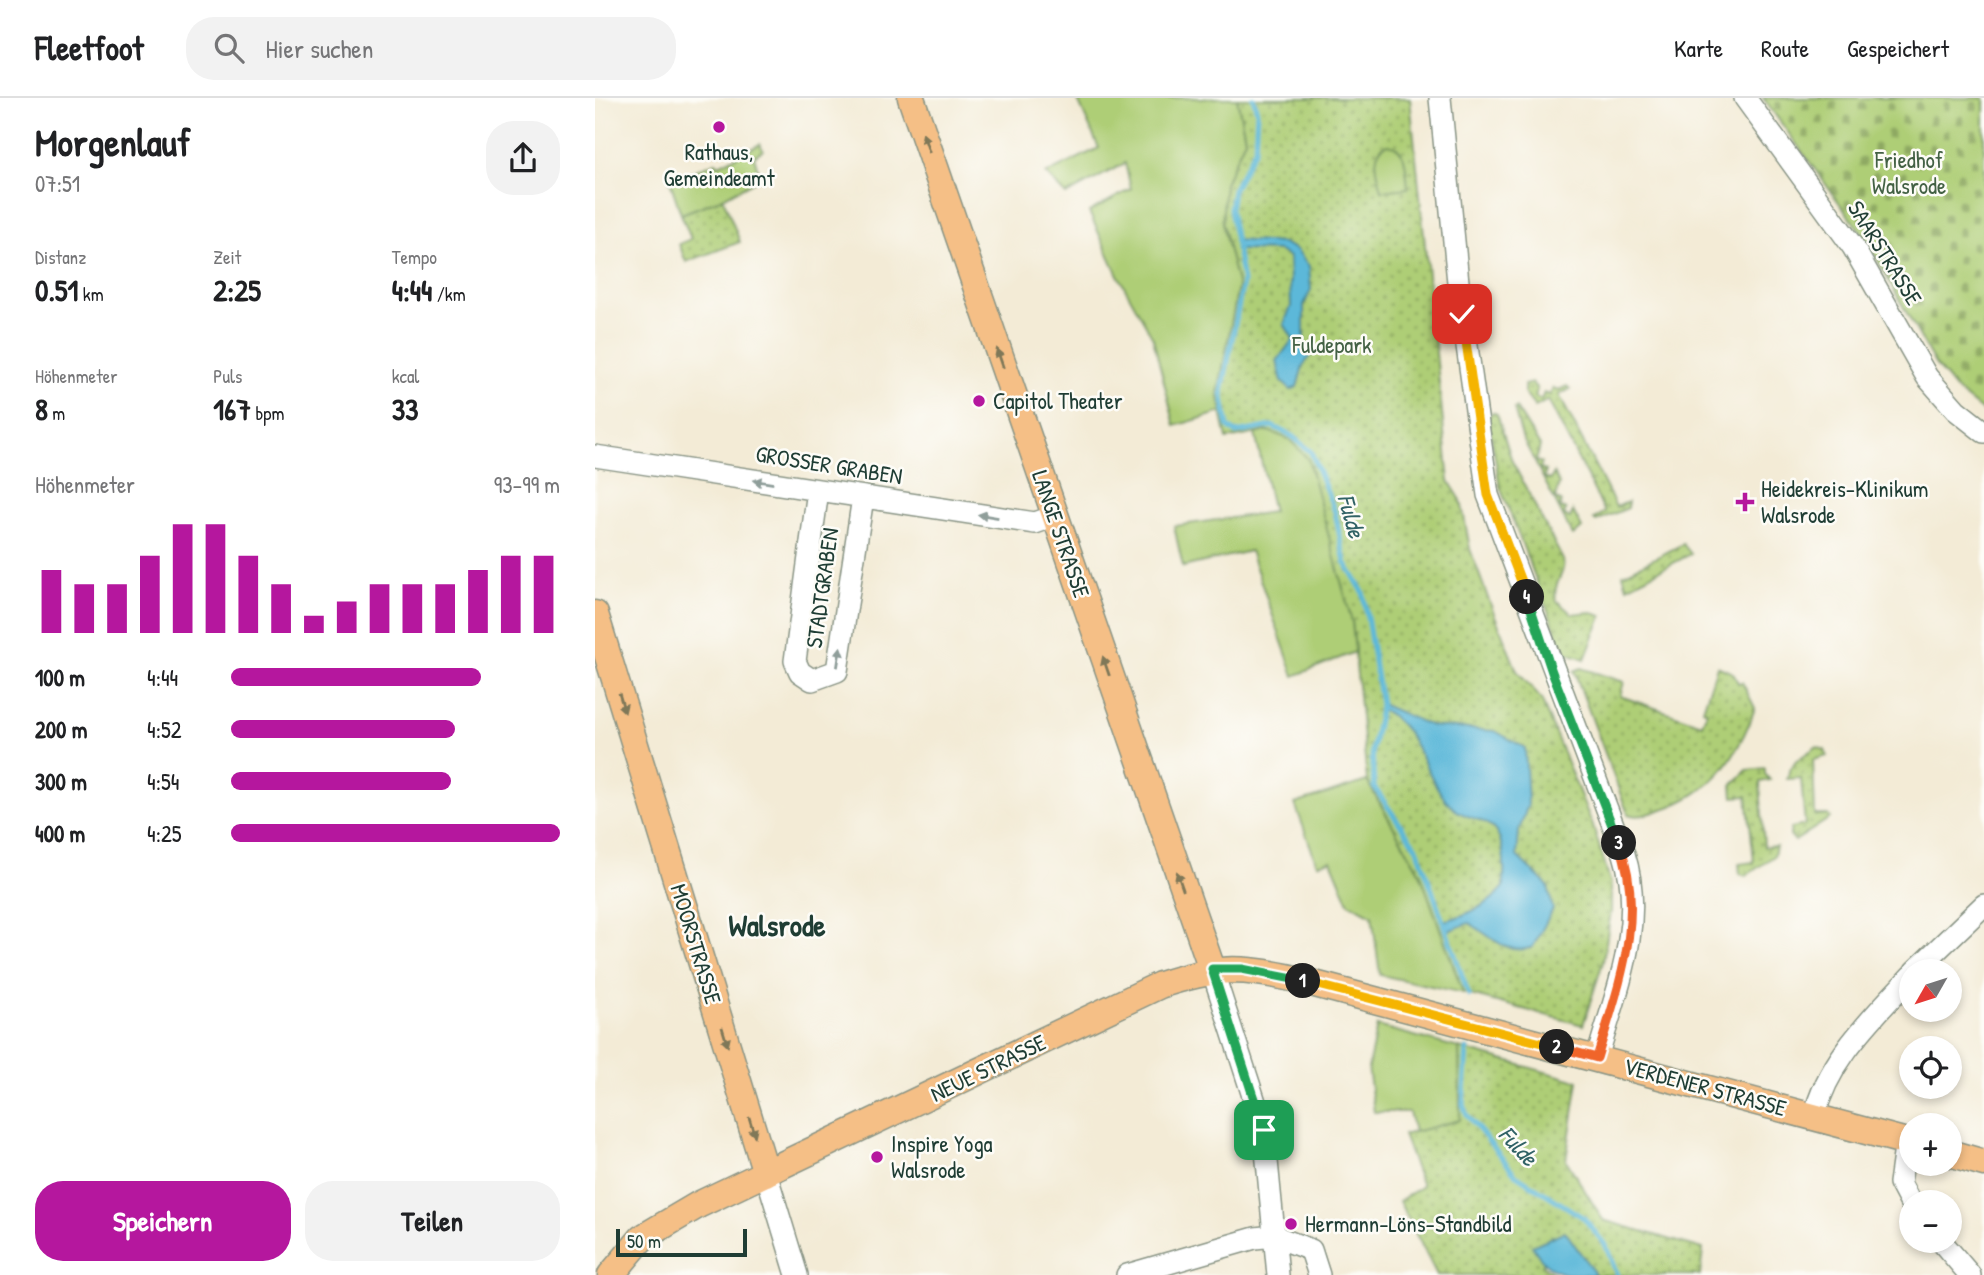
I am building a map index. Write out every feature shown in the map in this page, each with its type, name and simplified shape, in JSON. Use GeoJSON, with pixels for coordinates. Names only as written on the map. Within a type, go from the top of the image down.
{"type":"FeatureCollection","features":[{"type":"Feature","properties":{"kind":"main road","name":"LANGE STRASSE"},"geometry":{"type":"LineString","coordinates":[[911,98],[1212,969]]}},
{"type":"Feature","properties":{"kind":"main road","name":"MOORSTRASSE"},"geometry":{"type":"LineString","coordinates":[[595,614],[766,1173]]}},
{"type":"Feature","properties":{"kind":"main road","name":"VERDENER STRASSE"},"geometry":{"type":"LineString","coordinates":[[1212,969],[1269,972],[1899,1139]]}},
{"type":"Feature","properties":{"kind":"main road","name":"NEUE STRASSE"},"geometry":{"type":"LineString","coordinates":[[611,1275],[642,1238],[665,1222],[1160,985],[1212,969]]}},
{"type":"Feature","properties":{"kind":"main road"},"geometry":{"type":"LineString","coordinates":[[1962,1157],[1984,1163]]}},
{"type":"Feature","properties":{"kind":"street"},"geometry":{"type":"LineString","coordinates":[[1440,98],[1454,256],[1488,495],[1623,854],[1630,880],[1633,915],[1630,938],[1597,1058]]}},
{"type":"Feature","properties":{"kind":"street","name":"SAARSTRASSE"},"geometry":{"type":"LineString","coordinates":[[1745,98],[1853,247],[1927,377],[1955,410],[1984,432]]}},
{"type":"Feature","properties":{"kind":"street","name":"GROSSER GRABEN"},"geometry":{"type":"LineString","coordinates":[[595,456],[1035,523],[1055,516]]}},
{"type":"Feature","properties":{"kind":"street","name":"STADTGRABEN"},"geometry":{"type":"LineString","coordinates":[[818,490],[795,661],[800,672],[812,680],[837,671],[863,497]]}},
{"type":"Feature","properties":{"kind":"street"},"geometry":{"type":"LineString","coordinates":[[1928,959],[1984,905]]}},
{"type":"Feature","properties":{"kind":"street"},"geometry":{"type":"LineString","coordinates":[[1212,969],[1264,1130],[1278,1275]]}},
{"type":"Feature","properties":{"kind":"street"},"geometry":{"type":"LineString","coordinates":[[1814,1116],[1830,1074],[1857,1035],[1899,989]]}},
{"type":"Feature","properties":{"kind":"street","name":"MOORSTRASSE"},"geometry":{"type":"LineString","coordinates":[[766,1173],[797,1275]]}},
{"type":"Feature","properties":{"kind":"street"},"geometry":{"type":"LineString","coordinates":[[1127,1275],[1255,1238],[1274,1236],[1311,1250],[1319,1275]]}},
{"type":"Feature","properties":{"kind":"street"},"geometry":{"type":"LineString","coordinates":[[1951,1253],[1970,1275]]}},
{"type":"Feature","properties":{"kind":"green space"},"geometry":{"type":"Polygon","coordinates":[[[1077,98],[1237,98],[1245,139],[1225,183],[1222,224],[1238,287],[1218,393],[1222,412],[1175,426],[1153,338],[1118,275],[1089,212],[1131,189],[1125,163],[1066,195],[1046,174],[1099,148],[1077,98]]]}},
{"type":"Feature","properties":{"kind":"green space","name":"Fuldepark"},"geometry":{"type":"Polygon","coordinates":[[[1237,98],[1410,98],[1449,481],[1461,500],[1470,549],[1517,671],[1541,699],[1593,826],[1611,884],[1611,911],[1603,962],[1583,1025],[1463,993],[1420,873],[1367,781],[1352,622],[1268,431],[1227,439],[1217,393],[1238,287],[1222,224],[1225,183],[1245,139],[1237,98]]]}},
{"type":"Feature","properties":{"kind":"green space","name":"Friedhof Walsrode"},"geometry":{"type":"Polygon","coordinates":[[[1763,98],[1984,98],[1984,412],[1956,390],[1935,364],[1867,241],[1763,98]]]}},
{"type":"Feature","properties":{"kind":"green space"},"geometry":{"type":"Polygon","coordinates":[[[760,144],[763,150],[754,156],[760,178],[723,198],[681,214],[670,181],[716,162],[719,165],[760,144]]]}},
{"type":"Feature","properties":{"kind":"green space"},"geometry":{"type":"Polygon","coordinates":[[[1388,144],[1395,146],[1403,155],[1408,188],[1382,191],[1376,164],[1378,152],[1388,144]]]}},
{"type":"Feature","properties":{"kind":"green space"},"geometry":{"type":"Polygon","coordinates":[[[723,198],[740,242],[686,262],[679,244],[691,239],[681,214],[723,198]]]}},
{"type":"Feature","properties":{"kind":"green space"},"geometry":{"type":"Polygon","coordinates":[[[1532,383],[1537,389],[1535,397],[1541,400],[1544,393],[1550,395],[1553,388],[1559,390],[1567,386],[1570,389],[1559,395],[1616,507],[1628,502],[1628,508],[1596,521],[1594,519],[1605,512],[1548,400],[1535,407],[1524,393],[1524,385],[1532,383]]]}},
{"type":"Feature","properties":{"kind":"green space"},"geometry":{"type":"Polygon","coordinates":[[[1516,408],[1540,446],[1536,461],[1542,463],[1540,469],[1546,471],[1544,478],[1550,480],[1554,473],[1559,484],[1555,499],[1561,501],[1560,508],[1566,510],[1564,516],[1570,518],[1573,511],[1582,528],[1573,536],[1522,437],[1514,409],[1516,408]]]}},
{"type":"Feature","properties":{"kind":"green space"},"geometry":{"type":"Polygon","coordinates":[[[1492,412],[1497,414],[1512,461],[1563,560],[1556,600],[1572,614],[1590,612],[1602,616],[1585,659],[1564,652],[1500,487],[1488,418],[1492,412]]]}},
{"type":"Feature","properties":{"kind":"green space"},"geometry":{"type":"Polygon","coordinates":[[[1268,431],[1289,439],[1308,459],[1352,622],[1355,652],[1294,676],[1250,551],[1183,567],[1174,526],[1273,512],[1255,434],[1268,431]]]}},
{"type":"Feature","properties":{"kind":"green space"},"geometry":{"type":"Polygon","coordinates":[[[1683,544],[1691,554],[1627,587],[1623,574],[1683,544]]]}},
{"type":"Feature","properties":{"kind":"green space"},"geometry":{"type":"Polygon","coordinates":[[[1717,666],[1733,673],[1738,683],[1742,682],[1755,708],[1731,758],[1709,784],[1679,803],[1644,815],[1628,814],[1574,671],[1581,668],[1624,682],[1620,696],[1702,724],[1707,711],[1703,709],[1717,666]]]}},
{"type":"Feature","properties":{"kind":"green space"},"geometry":{"type":"Polygon","coordinates":[[[1816,747],[1825,750],[1827,756],[1813,760],[1815,815],[1828,815],[1830,818],[1795,841],[1790,835],[1791,828],[1805,825],[1801,778],[1787,779],[1794,764],[1816,747]]]}},
{"type":"Feature","properties":{"kind":"green space"},"geometry":{"type":"Polygon","coordinates":[[[1765,768],[1765,774],[1770,780],[1760,782],[1764,847],[1776,846],[1774,856],[1746,876],[1740,874],[1739,864],[1754,862],[1747,796],[1733,797],[1732,785],[1747,770],[1765,768]]]}},
{"type":"Feature","properties":{"kind":"green space"},"geometry":{"type":"Polygon","coordinates":[[[1367,781],[1420,873],[1463,993],[1380,975],[1372,915],[1349,903],[1331,860],[1317,864],[1295,804],[1367,781]]]}},
{"type":"Feature","properties":{"kind":"green space"},"geometry":{"type":"Polygon","coordinates":[[[1377,1026],[1459,1048],[1460,1120],[1414,1132],[1409,1112],[1374,1112],[1368,1067],[1377,1026]]]}},
{"type":"Feature","properties":{"kind":"green space"},"geometry":{"type":"Polygon","coordinates":[[[1459,1048],[1578,1081],[1566,1160],[1603,1220],[1703,1249],[1700,1275],[1595,1275],[1564,1231],[1542,1265],[1555,1275],[1437,1275],[1399,1201],[1422,1186],[1403,1135],[1460,1119],[1459,1048]]]}},
{"type":"Feature","properties":{"kind":"water"},"geometry":{"type":"Polygon","coordinates":[[[1236,240],[1283,243],[1297,250],[1309,266],[1311,290],[1304,305],[1304,341],[1311,355],[1303,366],[1297,387],[1291,390],[1282,382],[1277,361],[1293,339],[1284,324],[1291,306],[1289,257],[1279,251],[1238,250],[1236,240]]]}},
{"type":"Feature","properties":{"kind":"water"},"geometry":{"type":"Polygon","coordinates":[[[1381,704],[1431,726],[1495,731],[1525,748],[1528,804],[1519,831],[1517,856],[1548,886],[1553,909],[1533,947],[1507,947],[1469,923],[1445,932],[1442,921],[1476,909],[1491,900],[1504,887],[1502,846],[1497,834],[1488,824],[1464,815],[1452,807],[1434,782],[1413,741],[1393,717],[1380,709],[1381,704]]]}},
{"type":"Feature","properties":{"kind":"water"},"geometry":{"type":"Polygon","coordinates":[[[1565,1231],[1595,1275],[1573,1275],[1557,1271],[1538,1256],[1532,1246],[1565,1231]]]}},
{"type":"Feature","properties":{"kind":"waterway","name":"Fulde"},"geometry":{"type":"LineString","coordinates":[[1253,98],[1257,111],[1255,149],[1233,190],[1230,209],[1243,282],[1222,392],[1228,427],[1236,433],[1272,426],[1292,436],[1311,452],[1335,512],[1345,562],[1363,592],[1381,704],[1372,750],[1374,787],[1418,850],[1469,995]]}},
{"type":"Feature","properties":{"kind":"waterway","name":"Fulde"},"geometry":{"type":"LineString","coordinates":[[1467,1049],[1463,1104],[1467,1115],[1516,1175],[1584,1218],[1606,1246],[1617,1275]]}},
{"type":"Feature","properties":{"kind":"place","name":"Rathaus, Gemeindeamt"},"geometry":{"type":"Point","coordinates":[719,127]}},
{"type":"Feature","properties":{"kind":"place","name":"Capitol Theater"},"geometry":{"type":"Point","coordinates":[979,401]}},
{"type":"Feature","properties":{"kind":"place","name":"Heidekreis-Klinikum Walsrode"},"geometry":{"type":"Point","coordinates":[1745,502]}},
{"type":"Feature","properties":{"kind":"place","name":"Inspire Yoga Walsrode"},"geometry":{"type":"Point","coordinates":[877,1157]}},
{"type":"Feature","properties":{"kind":"place","name":"Hermann-Löns-Standbild"},"geometry":{"type":"Point","coordinates":[1291,1224]}},
{"type":"Feature","properties":{"kind":"district","name":"Walsrode"},"geometry":{"type":"Point","coordinates":[777,926]}},
{"type":"Feature","properties":{"kind":"route"},"geometry":{"type":"LineString","coordinates":[[1264,1130],[1258,1104],[1212,969],[1269,972],[1597,1058],[1628,949],[1633,915],[1628,867],[1490,503],[1479,446],[1462,314]]}}]}
